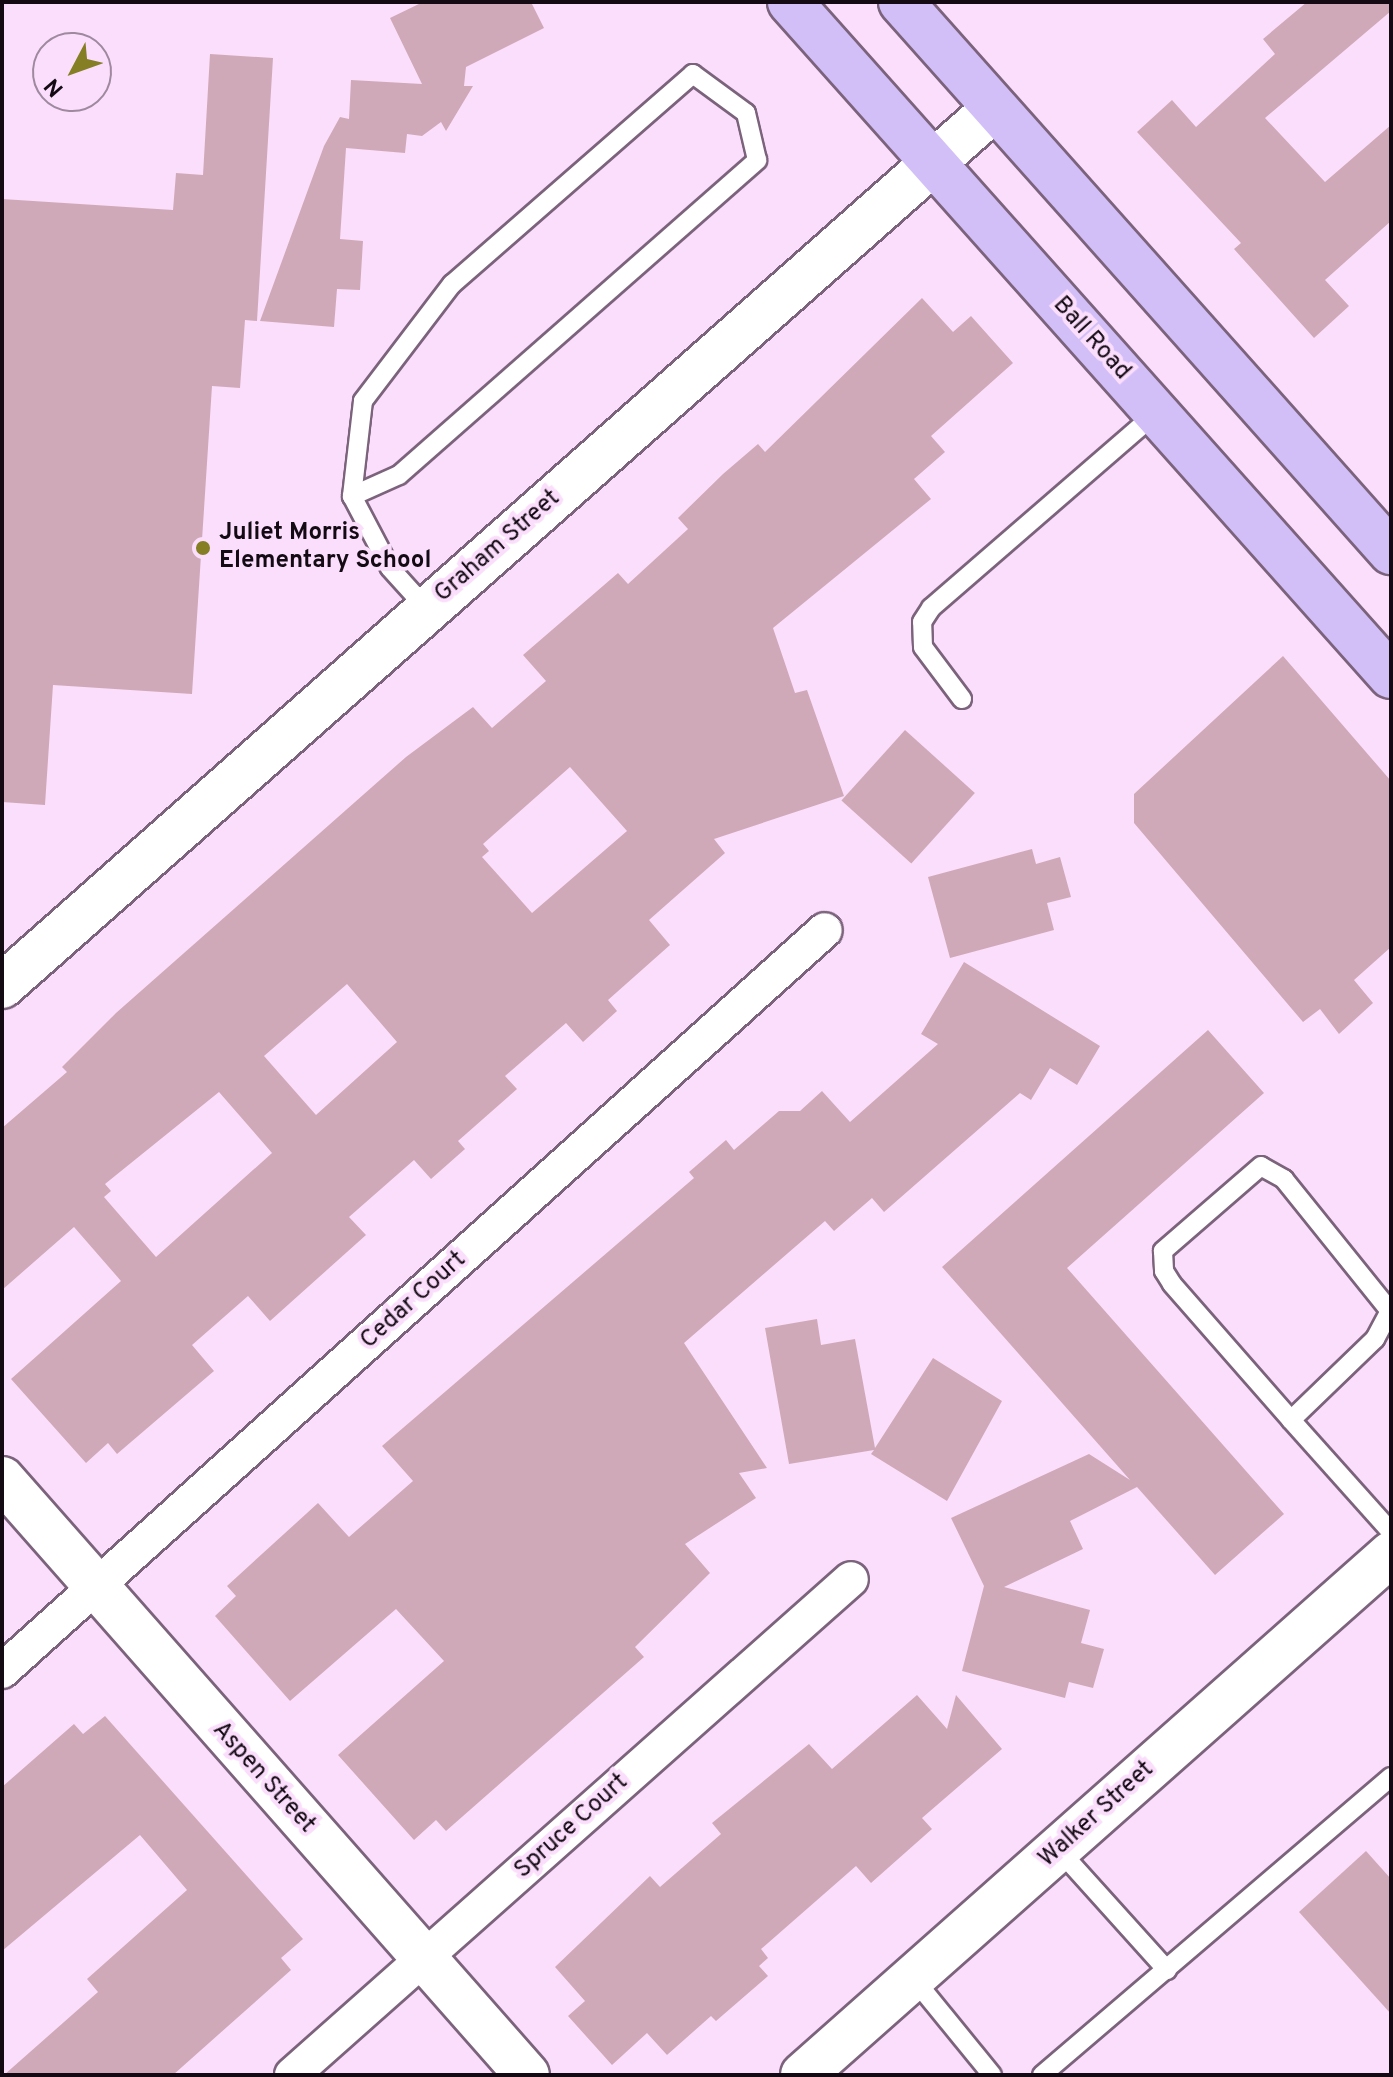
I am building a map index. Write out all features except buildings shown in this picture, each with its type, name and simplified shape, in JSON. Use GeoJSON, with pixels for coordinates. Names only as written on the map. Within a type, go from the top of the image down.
{"type":"FeatureCollection","features":[{"type":"Feature","properties":{"kind":"main road","name":"Ball Road"},"geometry":{"type":"LineString","coordinates":[[790,2],[1391,676]]}},
{"type":"Feature","properties":{"kind":"main road"},"geometry":{"type":"LineString","coordinates":[[901,2],[1391,552]]}},
{"type":"Feature","properties":{"kind":"street","name":"Graham Street"},"geometry":{"type":"LineString","coordinates":[[2,986],[995,108]]}},
{"type":"Feature","properties":{"kind":"street","name":"Cedar Court"},"geometry":{"type":"LineString","coordinates":[[2,1671],[825,930]]}},
{"type":"Feature","properties":{"kind":"street","name":"Aspen Street"},"geometry":{"type":"LineString","coordinates":[[2,1479],[94,1590],[527,2075]]}},
{"type":"Feature","properties":{"kind":"street","name":"Walker Street"},"geometry":{"type":"LineString","coordinates":[[803,2075],[1391,1554]]}},
{"type":"Feature","properties":{"kind":"street","name":"Spruce Court"},"geometry":{"type":"LineString","coordinates":[[292,2075],[851,1579]]}},
{"type":"Feature","properties":{"kind":"lane"},"geometry":{"type":"LineString","coordinates":[[352,496],[399,475],[757,160],[746,113],[693,74],[452,284],[363,401],[352,496],[390,568],[427,609]]}},
{"type":"Feature","properties":{"kind":"lane"},"geometry":{"type":"LineString","coordinates":[[962,699],[923,647],[922,622],[931,608],[1156,413]]}},
{"type":"Feature","properties":{"kind":"lane"},"geometry":{"type":"LineString","coordinates":[[1291,1420],[1375,1339],[1390,1311],[1284,1179],[1261,1166],[1163,1251],[1162,1263],[1172,1284],[1291,1420],[1391,1532]]}},
{"type":"Feature","properties":{"kind":"lane"},"geometry":{"type":"LineString","coordinates":[[1042,2075],[1391,1777]]}},
{"type":"Feature","properties":{"kind":"lane"},"geometry":{"type":"LineString","coordinates":[[1058,1849],[1167,1970]]}},
{"type":"Feature","properties":{"kind":"lane"},"geometry":{"type":"LineString","coordinates":[[912,1978],[992,2075]]}},
{"type":"Feature","properties":{"kind":"place","name":"Juliet Morris Elementary School"},"geometry":{"type":"Point","coordinates":[203,548]}}]}
